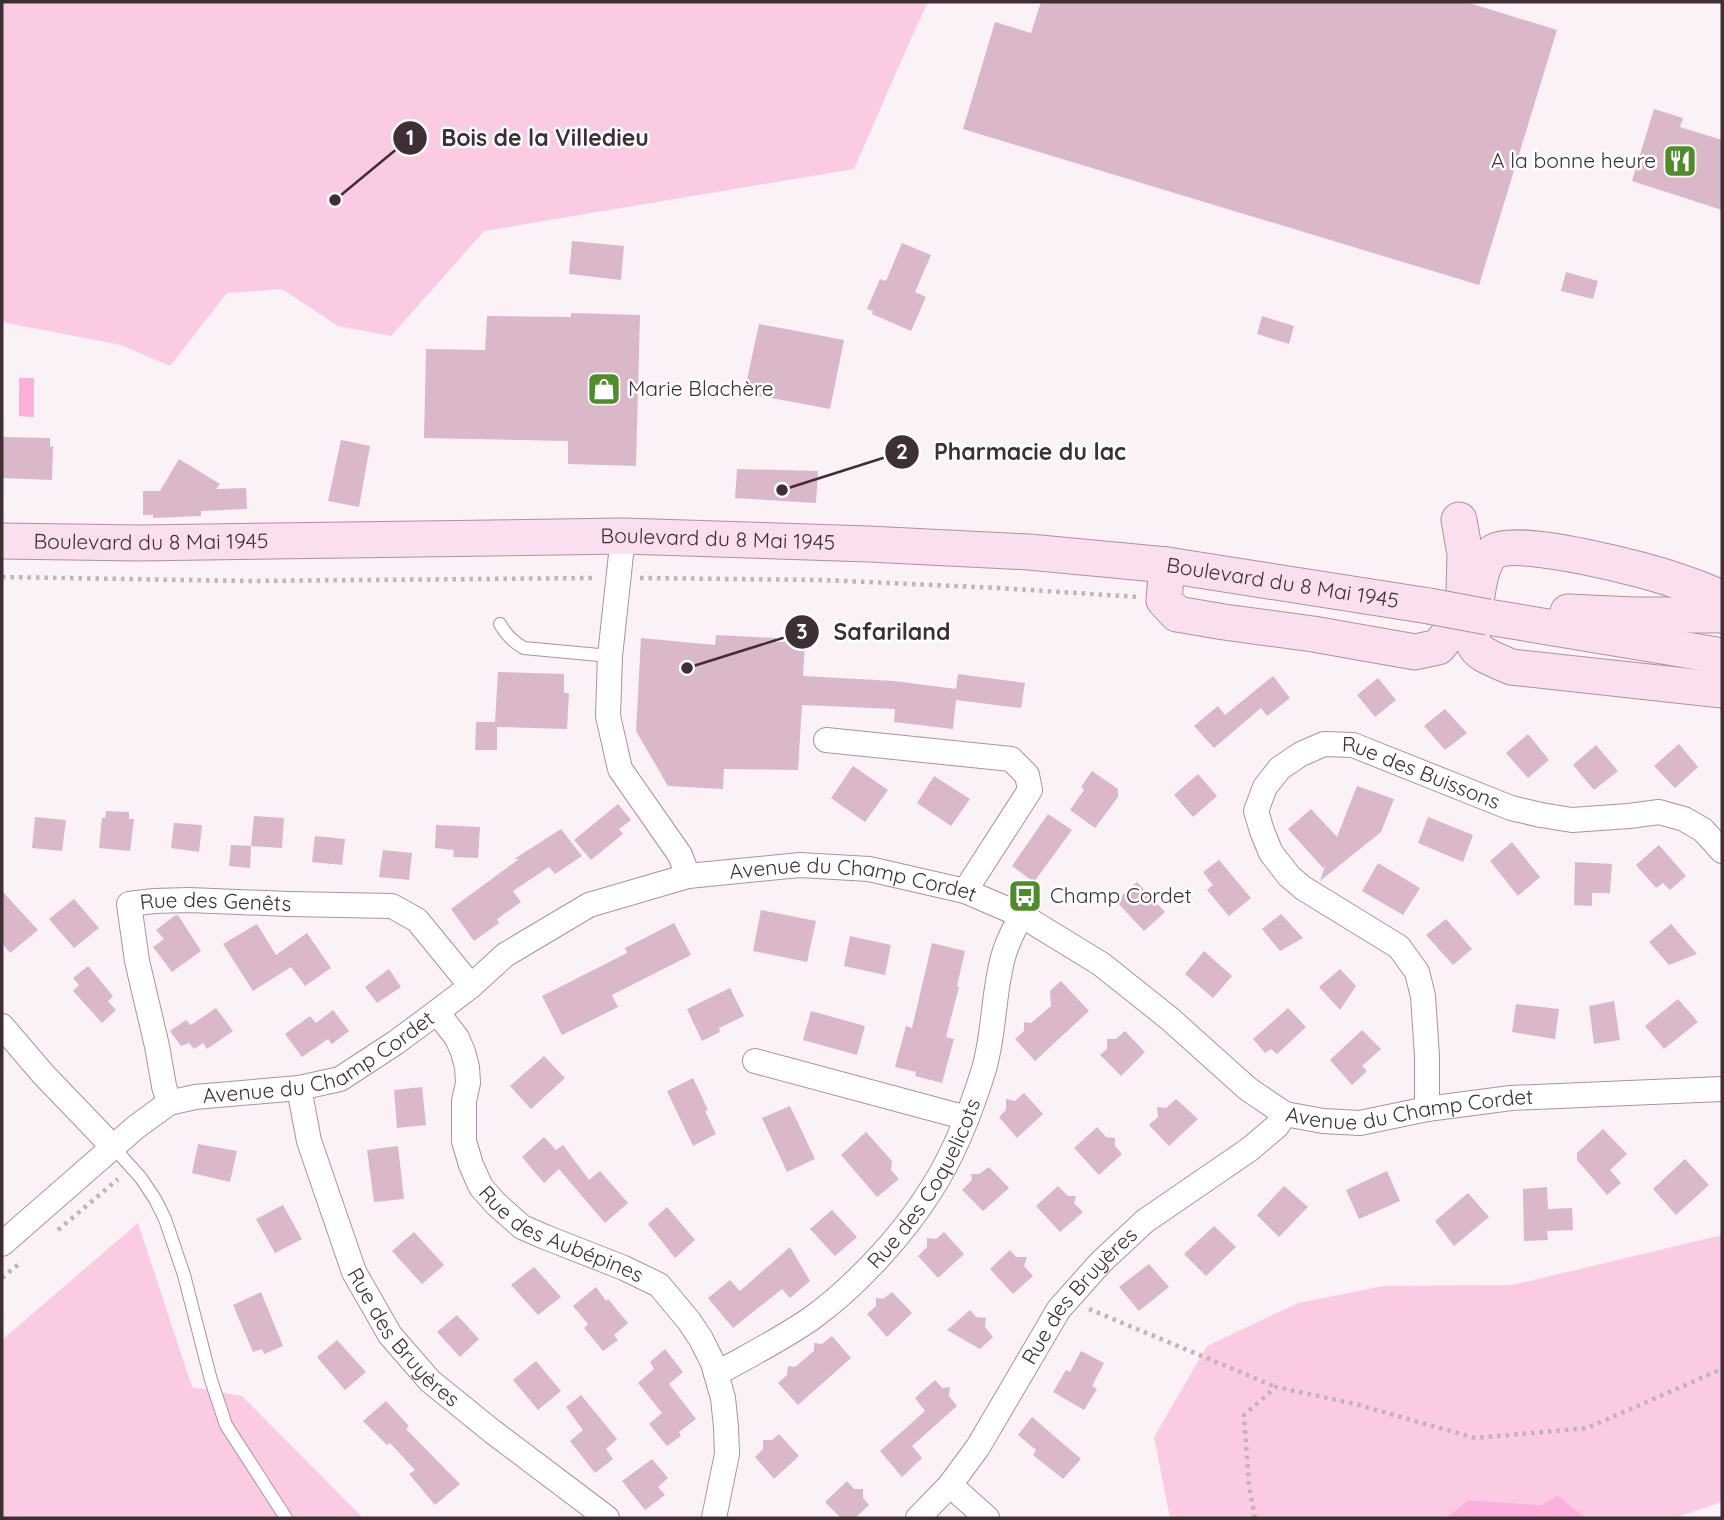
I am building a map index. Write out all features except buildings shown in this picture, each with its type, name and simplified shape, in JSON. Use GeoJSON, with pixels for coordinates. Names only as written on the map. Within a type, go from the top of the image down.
{"type":"FeatureCollection","features":[{"type":"Feature","properties":{"kind":"street"},"geometry":{"type":"LineString","coordinates":[[1167,565],[1164,600],[1177,614],[1415,652],[1438,647],[1454,628],[1464,592],[1465,554],[1459,520]]}},
{"type":"Feature","properties":{"kind":"street"},"geometry":{"type":"LineString","coordinates":[[623,536],[610,656],[608,716],[620,769],[680,855],[688,876]]}},
{"type":"Feature","properties":{"kind":"street","name":"Boulevard du 8 Mai 1945"},"geometry":{"type":"LineString","coordinates":[[2,541],[139,543],[623,536],[1029,552],[1167,565],[1488,617]]}},
{"type":"Feature","properties":{"kind":"street"},"geometry":{"type":"LineString","coordinates":[[1722,598],[1677,580],[1632,567],[1563,553],[1519,547],[1504,548],[1493,552],[1481,571],[1471,630],[1471,641],[1481,654],[1511,667],[1722,690]]}},
{"type":"Feature","properties":{"kind":"street"},"geometry":{"type":"LineString","coordinates":[[1488,617],[1529,617],[1560,611],[1636,615],[1722,615]]}},
{"type":"Feature","properties":{"kind":"street"},"geometry":{"type":"LineString","coordinates":[[1488,617],[1722,656]]}},
{"type":"Feature","properties":{"kind":"street"},"geometry":{"type":"LineString","coordinates":[[826,740],[1011,759],[1027,775],[1030,790],[965,891]]}},
{"type":"Feature","properties":{"kind":"street","name":"Rue des Buissons"},"geometry":{"type":"LineString","coordinates":[[1427,1109],[1423,996],[1418,972],[1399,947],[1303,888],[1289,876],[1271,853],[1256,811],[1265,787],[1280,768],[1301,754],[1324,744],[1353,745],[1521,810],[1573,820],[1659,812],[1684,819],[1703,830],[1722,851]]}},
{"type":"Feature","properties":{"kind":"street","name":"Avenue du Champ Cordet"},"geometry":{"type":"LineString","coordinates":[[2,1244],[136,1127],[169,1103],[195,1097],[299,1088],[340,1079],[437,1012],[505,955],[590,905],[688,876],[800,865],[869,869],[965,891],[1021,915],[1101,964],[1170,1019],[1248,1089],[1285,1114],[1323,1121],[1360,1123],[1427,1109],[1511,1098],[1722,1089]]}},
{"type":"Feature","properties":{"kind":"street","name":"Rue des Genêts"},"geometry":{"type":"LineString","coordinates":[[169,1103],[137,961],[129,904],[189,900],[392,906],[417,920],[471,986]]}},
{"type":"Feature","properties":{"kind":"street","name":"Rue des Coquelicots"},"geometry":{"type":"LineString","coordinates":[[716,1374],[812,1318],[844,1291],[878,1258],[931,1191],[967,1118],[985,1066],[1003,955],[1021,915]]}},
{"type":"Feature","properties":{"kind":"street","name":"Rue des Aubépines"},"geometry":{"type":"LineString","coordinates":[[437,1012],[457,1038],[467,1067],[464,1141],[481,1187],[522,1227],[659,1285],[701,1339],[713,1363],[723,1398],[727,1454],[714,1518]]}},
{"type":"Feature","properties":{"kind":"street"},"geometry":{"type":"LineString","coordinates":[[2,1026],[43,1074],[114,1148]]}},
{"type":"Feature","properties":{"kind":"street"},"geometry":{"type":"LineString","coordinates":[[755,1061],[967,1118]]}},
{"type":"Feature","properties":{"kind":"street","name":"Rue des Bruyères"},"geometry":{"type":"LineString","coordinates":[[299,1088],[309,1141],[354,1272],[390,1335],[430,1381],[607,1518]]}},
{"type":"Feature","properties":{"kind":"street","name":"Rue des Bruyères"},"geometry":{"type":"LineString","coordinates":[[918,1518],[950,1485],[978,1447],[1059,1309],[1101,1262],[1145,1222],[1239,1158],[1277,1126],[1285,1114]]}},
{"type":"Feature","properties":{"kind":"street"},"geometry":{"type":"LineString","coordinates":[[950,1485],[987,1518]]}},
{"type":"Feature","properties":{"kind":"lane"},"geometry":{"type":"LineString","coordinates":[[500,624],[514,642],[524,648],[610,656]]}},
{"type":"Feature","properties":{"kind":"lane"},"geometry":{"type":"LineString","coordinates":[[114,1148],[141,1178],[155,1199],[174,1242],[211,1380],[226,1425],[286,1518]]}},
{"type":"Feature","properties":{"kind":"path"},"geometry":{"type":"LineString","coordinates":[[2,577],[246,581],[619,578],[824,580],[999,588],[1164,600]]}},
{"type":"Feature","properties":{"kind":"path"},"geometry":{"type":"LineString","coordinates":[[52,1236],[131,1168]]}},
{"type":"Feature","properties":{"kind":"path"},"geometry":{"type":"LineString","coordinates":[[2,1278],[22,1261]]}},
{"type":"Feature","properties":{"kind":"path"},"geometry":{"type":"LineString","coordinates":[[1067,1300],[1276,1387],[1355,1404],[1475,1438],[1587,1428],[1722,1369]]}},
{"type":"Feature","properties":{"kind":"path"},"geometry":{"type":"LineString","coordinates":[[1255,1518],[1249,1486],[1244,1415],[1276,1387]]}},
{"type":"Feature","properties":{"kind":"shaded area"},"geometry":{"type":"Polygon","coordinates":[[[2,2],[928,2],[854,169],[484,231],[391,336],[338,326],[282,289],[227,293],[170,366],[121,345],[2,322],[2,2]]]}},
{"type":"Feature","properties":{"kind":"shaded area"},"geometry":{"type":"Polygon","coordinates":[[[19,378],[34,378],[34,417],[19,416],[19,378]]]}},
{"type":"Feature","properties":{"kind":"shaded area"},"geometry":{"type":"Polygon","coordinates":[[[138,1223],[192,1387],[242,1396],[363,1518],[2,1518],[2,1340],[138,1223]]]}},
{"type":"Feature","properties":{"kind":"shaded area"},"geometry":{"type":"Polygon","coordinates":[[[1722,1235],[1722,1502],[1674,1518],[1586,1518],[1557,1495],[1542,1505],[1468,1500],[1446,1518],[1170,1518],[1154,1437],[1207,1346],[1298,1303],[1383,1286],[1513,1285],[1722,1235]]]}},
{"type":"Feature","properties":{"kind":"shaded area"},"geometry":{"type":"Polygon","coordinates":[[[1557,1495],[1586,1518],[1446,1518],[1468,1500],[1542,1505],[1557,1495]]]}},
{"type":"Feature","properties":{"kind":"place","name":"A la bonne heure"},"geometry":{"type":"Point","coordinates":[1680,161]}},
{"type":"Feature","properties":{"kind":"place","name":"Bois de la Villedieu"},"geometry":{"type":"Point","coordinates":[335,200]}},
{"type":"Feature","properties":{"kind":"place","name":"Marie Blachère"},"geometry":{"type":"Point","coordinates":[604,389]}},
{"type":"Feature","properties":{"kind":"place","name":"Pharmacie du lac"},"geometry":{"type":"Point","coordinates":[782,490]}},
{"type":"Feature","properties":{"kind":"place","name":"Safariland"},"geometry":{"type":"Point","coordinates":[687,668]}},
{"type":"Feature","properties":{"kind":"place","name":"Champ Cordet"},"geometry":{"type":"Point","coordinates":[1025,896]}}]}
